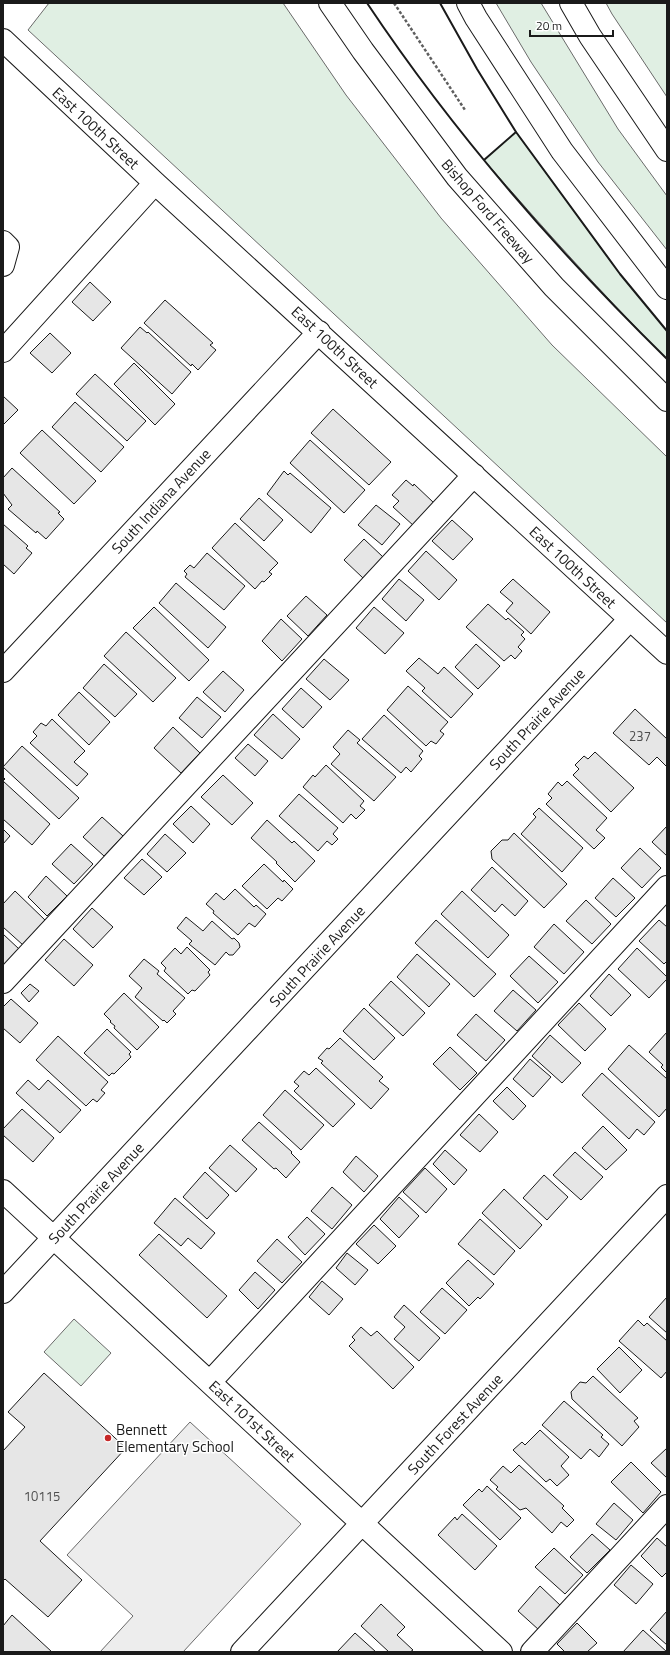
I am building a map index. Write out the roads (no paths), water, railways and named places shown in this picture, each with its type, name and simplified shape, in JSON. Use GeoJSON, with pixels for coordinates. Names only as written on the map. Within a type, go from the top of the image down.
{"type":"FeatureCollection","features":[{"type":"Feature","properties":{"kind":"main road","name":"Bishop Ford Freeway"},"geometry":{"type":"LineString","coordinates":[[330,3],[362,51],[457,177],[554,287],[667,400]]}},
{"type":"Feature","properties":{"kind":"main road"},"geometry":{"type":"LineString","coordinates":[[468,3],[476,18],[562,151],[667,288]]}},
{"type":"Feature","properties":{"kind":"main road"},"geometry":{"type":"LineString","coordinates":[[571,3],[590,36],[667,150]]}},
{"type":"Feature","properties":{"kind":"main road","name":"East 100th Street"},"geometry":{"type":"LineString","coordinates":[[3,40],[155,183],[667,653]]}},
{"type":"Feature","properties":{"kind":"main road"},"geometry":{"type":"LineString","coordinates":[[3,351],[155,183]]}},
{"type":"Feature","properties":{"kind":"main road"},"geometry":{"type":"LineString","coordinates":[[3,242],[8,247],[3,265]]}},
{"type":"Feature","properties":{"kind":"main road","name":"South Indiana Avenue"},"geometry":{"type":"LineString","coordinates":[[3,671],[319,332]]}},
{"type":"Feature","properties":{"kind":"main road"},"geometry":{"type":"LineString","coordinates":[[3,982],[474,475]]}},
{"type":"Feature","properties":{"kind":"main road","name":"South Prairie Avenue"},"geometry":{"type":"LineString","coordinates":[[3,1292],[630,619]]}},
{"type":"Feature","properties":{"kind":"main road"},"geometry":{"type":"LineString","coordinates":[[210,1382],[667,887]]}},
{"type":"Feature","properties":{"kind":"main road","name":"East 101st Street"},"geometry":{"type":"LineString","coordinates":[[3,1191],[501,1652]]}},
{"type":"Feature","properties":{"kind":"main road","name":"South Forest Avenue"},"geometry":{"type":"LineString","coordinates":[[242,1652],[667,1196]]}},
{"type":"Feature","properties":{"kind":"main road"},"geometry":{"type":"LineString","coordinates":[[532,1652],[667,1506]]}},
{"type":"Feature","properties":{"kind":"place","name":"Bennett Elementary School"},"geometry":{"type":"Point","coordinates":[108,1438]}}]}
